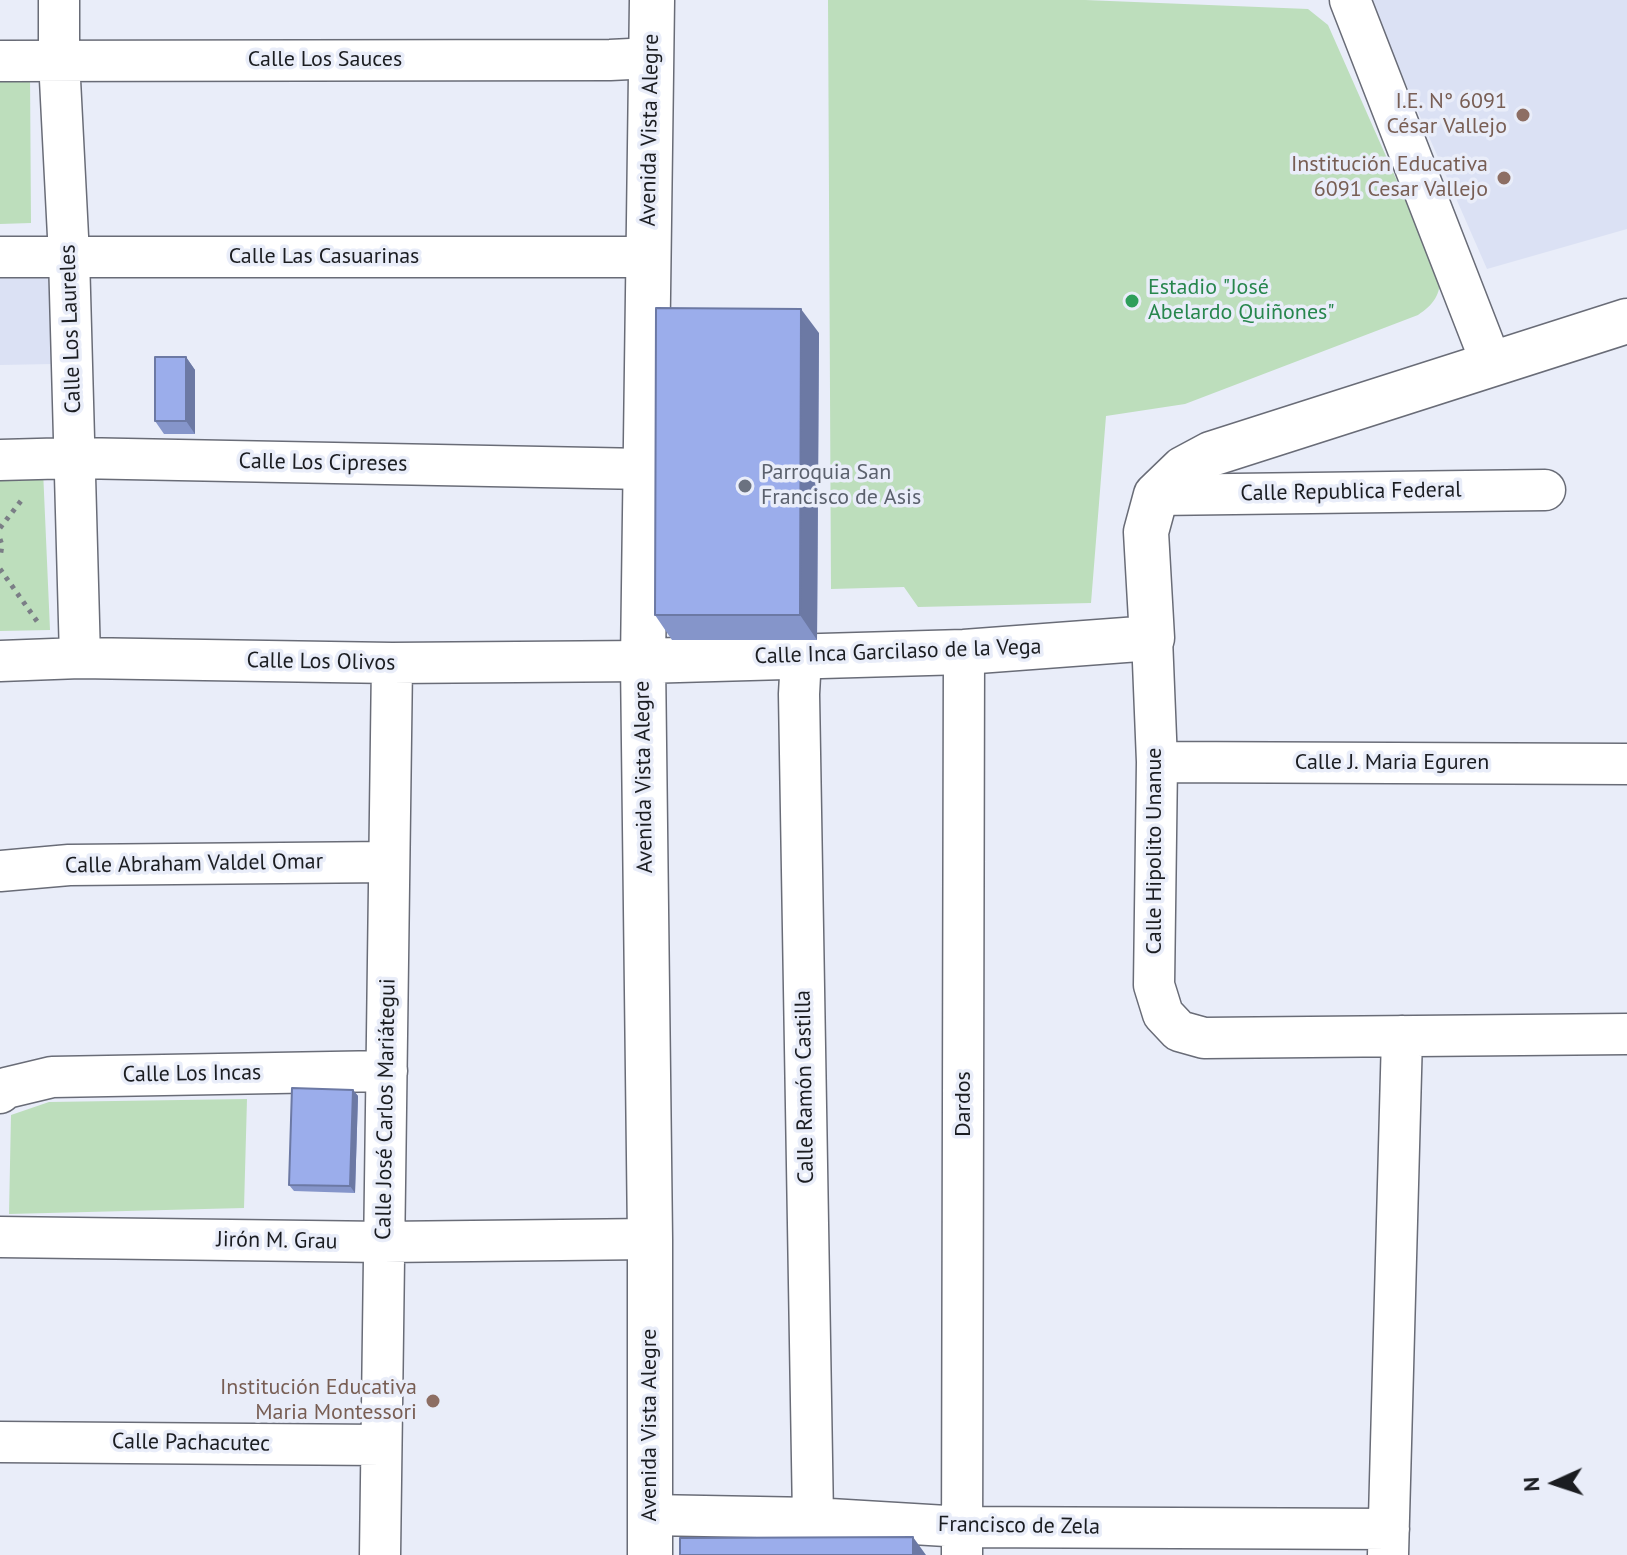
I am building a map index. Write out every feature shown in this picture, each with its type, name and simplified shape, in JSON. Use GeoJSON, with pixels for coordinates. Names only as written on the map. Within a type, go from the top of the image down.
{"type":"FeatureCollection","features":[{"type":"Feature","properties":{"kind":"street","name":"Calle Los Laureles"},"geometry":{"type":"LineString","coordinates":[[59,0],[80,658]]}},
{"type":"Feature","properties":{"kind":"street","name":"Avenida Vista Alegre"},"geometry":{"type":"LineString","coordinates":[[650,1535],[643,661],[652,0]]}},
{"type":"Feature","properties":{"kind":"street"},"geometry":{"type":"LineString","coordinates":[[1350,0],[1492,365]]}},
{"type":"Feature","properties":{"kind":"street","name":"Calle Los Sauces"},"geometry":{"type":"LineString","coordinates":[[0,61],[651,58]]}},
{"type":"Feature","properties":{"kind":"street","name":"Calle Las Casuarinas"},"geometry":{"type":"LineString","coordinates":[[0,257],[647,257]]}},
{"type":"Feature","properties":{"kind":"street"},"geometry":{"type":"LineString","coordinates":[[1152,638],[1146,532],[1156,495],[1183,469],[1211,454],[1627,321]]}},
{"type":"Feature","properties":{"kind":"street","name":"Calle Los Cipreses"},"geometry":{"type":"LineString","coordinates":[[0,460],[75,458],[645,469]]}},
{"type":"Feature","properties":{"kind":"street","name":"Calle Republica Federal"},"geometry":{"type":"LineString","coordinates":[[1156,495],[1545,490]]}},
{"type":"Feature","properties":{"kind":"street","name":"Calle Inca Garcilaso de la Vega"},"geometry":{"type":"LineString","coordinates":[[643,661],[964,652],[1152,638]]}},
{"type":"Feature","properties":{"kind":"street","name":"Calle Hipolito Unanue"},"geometry":{"type":"LineString","coordinates":[[1152,638],[1157,762],[1154,985],[1163,1014],[1179,1031],[1204,1038],[1402,1036]]}},
{"type":"Feature","properties":{"kind":"street","name":"Dardos"},"geometry":{"type":"LineString","coordinates":[[963,1541],[964,652]]}},
{"type":"Feature","properties":{"kind":"street","name":"Calle Ramón Castilla"},"geometry":{"type":"LineString","coordinates":[[801,657],[799,710],[813,1518]]}},
{"type":"Feature","properties":{"kind":"street","name":"Calle Los Olivos"},"geometry":{"type":"LineString","coordinates":[[0,661],[80,658],[392,663],[643,661]]}},
{"type":"Feature","properties":{"kind":"street","name":"Calle José Carlos Mariátegui"},"geometry":{"type":"LineString","coordinates":[[380,1555],[392,663]]}},
{"type":"Feature","properties":{"kind":"street","name":"Calle J. Maria Eguren"},"geometry":{"type":"LineString","coordinates":[[1157,762],[1627,764]]}},
{"type":"Feature","properties":{"kind":"street","name":"Calle Abraham Valdel Omar"},"geometry":{"type":"LineString","coordinates":[[0,871],[69,865],[389,862]]}},
{"type":"Feature","properties":{"kind":"street"},"geometry":{"type":"LineString","coordinates":[[1389,1542],[1402,1036],[1627,1034]]}},
{"type":"Feature","properties":{"kind":"street","name":"Calle Los Incas"},"geometry":{"type":"LineString","coordinates":[[0,1093],[6,1088],[52,1077],[387,1071]]}},
{"type":"Feature","properties":{"kind":"street","name":"Jirón M. Grau"},"geometry":{"type":"LineString","coordinates":[[0,1237],[384,1242],[650,1239]]}},
{"type":"Feature","properties":{"kind":"street","name":"Calle Pachacutec"},"geometry":{"type":"LineString","coordinates":[[0,1442],[381,1445]]}},
{"type":"Feature","properties":{"kind":"street","name":"Francisco de Zela"},"geometry":{"type":"LineString","coordinates":[[650,1535],[813,1518],[963,1541],[1389,1542]]}},
{"type":"Feature","properties":{"kind":"path"},"geometry":{"type":"LineString","coordinates":[[0,539],[0,558]]}},
{"type":"Feature","properties":{"kind":"path"},"geometry":{"type":"LineString","coordinates":[[0,569],[39,624],[80,658]]}},
{"type":"Feature","properties":{"kind":"shaded area","name":"I.E. N° 6091 César Vallejo"},"geometry":{"type":"Polygon","coordinates":[[[1369,0],[1627,0],[1627,229],[1487,269],[1369,0]]]}},
{"type":"Feature","properties":{"kind":"shaded area"},"geometry":{"type":"Polygon","coordinates":[[[50,275],[53,364],[0,365],[0,276],[50,275]]]}},
{"type":"Feature","properties":{"kind":"green space","name":"Estadio \"José Abelardo Quiñones\""},"geometry":{"type":"Polygon","coordinates":[[[828,0],[1085,0],[1308,9],[1328,25],[1439,276],[1438,294],[1418,315],[1185,404],[1106,416],[1091,603],[918,607],[904,587],[831,589],[828,0]]]}},
{"type":"Feature","properties":{"kind":"green space"},"geometry":{"type":"Polygon","coordinates":[[[0,72],[30,72],[31,223],[0,224],[0,72]]]}},
{"type":"Feature","properties":{"kind":"green space"},"geometry":{"type":"Polygon","coordinates":[[[43,470],[50,630],[0,631],[0,472],[43,470]]]}},
{"type":"Feature","properties":{"kind":"green space"},"geometry":{"type":"Polygon","coordinates":[[[247,1099],[244,1208],[9,1214],[11,1115],[49,1102],[247,1099]]]}},
{"type":"Feature","properties":{"kind":"building","name":"Parroquia San Francisco de Asis"},"geometry":{"type":"Polygon","coordinates":[[[656,308],[801,309],[800,615],[655,615],[656,308]]]}},
{"type":"Feature","properties":{"kind":"building"},"geometry":{"type":"Polygon","coordinates":[[[155,357],[186,357],[186,421],[155,421],[155,357]]]}},
{"type":"Feature","properties":{"kind":"building"},"geometry":{"type":"Polygon","coordinates":[[[292,1088],[353,1090],[350,1186],[289,1185],[292,1088]]]}},
{"type":"Feature","properties":{"kind":"building"},"geometry":{"type":"Polygon","coordinates":[[[913,1537],[913,1555],[680,1555],[680,1538],[913,1537]]]}},
{"type":"Feature","properties":{"kind":"place","name":"I.E. N° 6091 César Vallejo"},"geometry":{"type":"Point","coordinates":[1523,115]}},
{"type":"Feature","properties":{"kind":"place","name":"Institución Educativa 6091 Cesar Vallejo"},"geometry":{"type":"Point","coordinates":[1504,178]}},
{"type":"Feature","properties":{"kind":"place","name":"Estadio \"José Abelardo Quiñones\""},"geometry":{"type":"Point","coordinates":[1132,301]}},
{"type":"Feature","properties":{"kind":"place","name":"Parroquia San Francisco de Asis"},"geometry":{"type":"Point","coordinates":[745,486]}},
{"type":"Feature","properties":{"kind":"place","name":"Institución Educativa Maria Montessori"},"geometry":{"type":"Point","coordinates":[433,1401]}}]}
